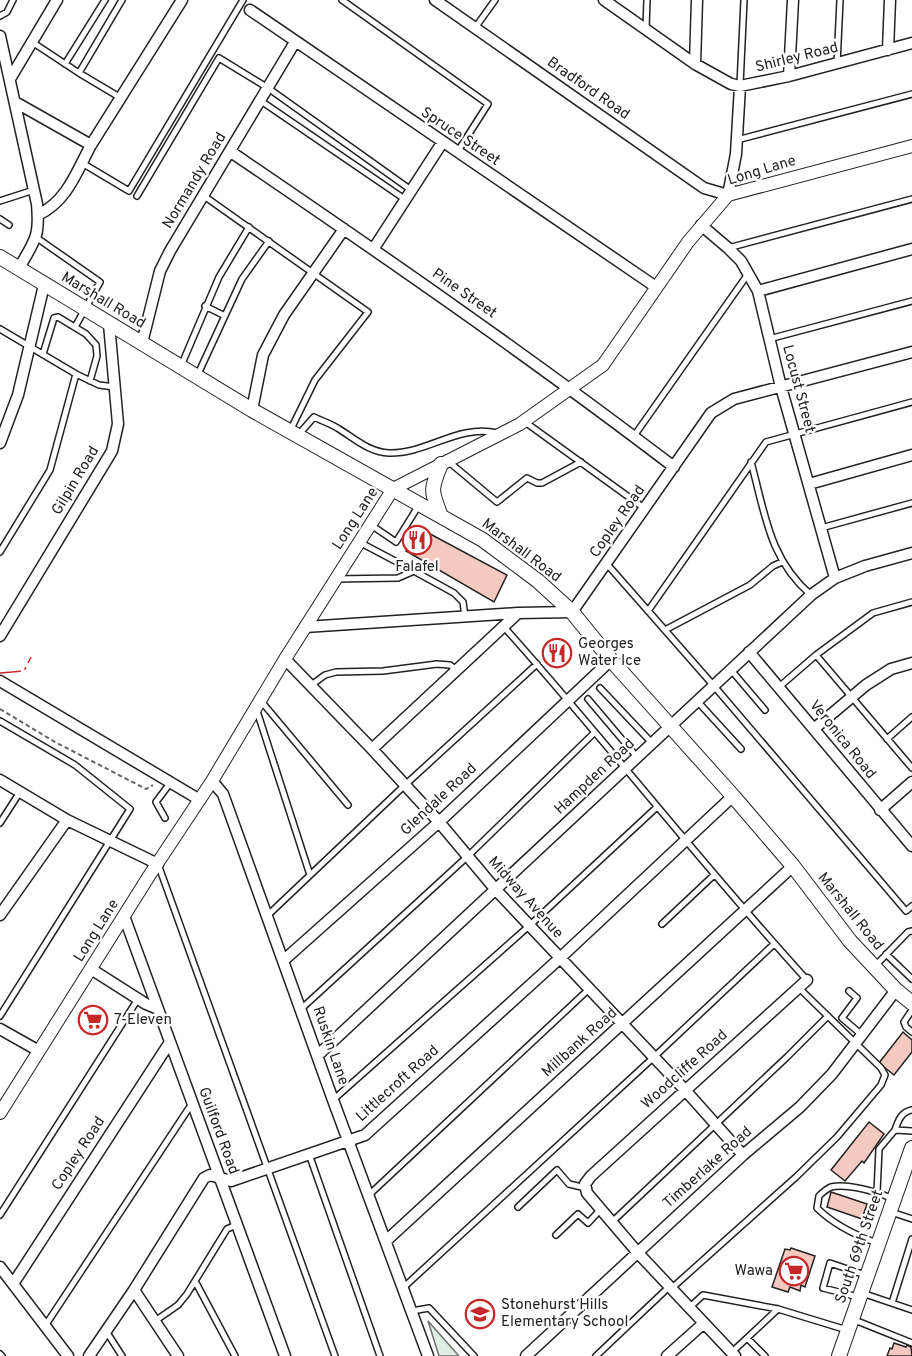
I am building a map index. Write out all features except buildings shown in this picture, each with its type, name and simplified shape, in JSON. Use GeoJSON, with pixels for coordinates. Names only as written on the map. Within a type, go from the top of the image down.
{"type":"FeatureCollection","features":[{"type":"Feature","properties":{"kind":"main road","name":"Marshall Road"},"geometry":{"type":"LineString","coordinates":[[0,257],[252,410],[483,540],[538,581],[572,612],[733,796],[793,866],[850,941],[896,990],[912,1003]]}},
{"type":"Feature","properties":{"kind":"main road"},"geometry":{"type":"LineString","coordinates":[[441,516],[432,494],[434,481],[444,463]]}},
{"type":"Feature","properties":{"kind":"main road","name":"South 69th Street"},"geometry":{"type":"LineString","coordinates":[[839,1356],[912,1148]]}},
{"type":"Feature","properties":{"kind":"street"},"geometry":{"type":"LineString","coordinates":[[6,74],[32,42],[57,0]]}},
{"type":"Feature","properties":{"kind":"street"},"geometry":{"type":"LineString","coordinates":[[38,215],[51,209],[63,197],[91,145],[182,0]]}},
{"type":"Feature","properties":{"kind":"street","name":"Bradford Road"},"geometry":{"type":"LineString","coordinates":[[435,0],[704,188],[728,195]]}},
{"type":"Feature","properties":{"kind":"street","name":"Shirley Road"},"geometry":{"type":"LineString","coordinates":[[604,0],[695,64],[731,84],[740,86],[789,76],[912,43]]}},
{"type":"Feature","properties":{"kind":"street"},"geometry":{"type":"LineString","coordinates":[[695,64],[697,0]]}},
{"type":"Feature","properties":{"kind":"street"},"geometry":{"type":"LineString","coordinates":[[789,76],[793,0]]}},
{"type":"Feature","properties":{"kind":"street"},"geometry":{"type":"LineString","coordinates":[[888,50],[890,0]]}},
{"type":"Feature","properties":{"kind":"street","name":"Spruce Street"},"geometry":{"type":"LineString","coordinates":[[250,10],[656,287]]}},
{"type":"Feature","properties":{"kind":"street"},"geometry":{"type":"LineString","coordinates":[[0,36],[6,74],[15,102],[38,215],[37,238],[19,268]]}},
{"type":"Feature","properties":{"kind":"street","name":"Normandy Road"},"geometry":{"type":"LineString","coordinates":[[142,343],[160,271],[170,251],[295,42]]}},
{"type":"Feature","properties":{"kind":"street"},"geometry":{"type":"LineString","coordinates":[[728,195],[737,140],[740,86]]}},
{"type":"Feature","properties":{"kind":"street"},"geometry":{"type":"LineString","coordinates":[[15,102],[91,145]]}},
{"type":"Feature","properties":{"kind":"street"},"geometry":{"type":"LineString","coordinates":[[374,249],[442,143]]}},
{"type":"Feature","properties":{"kind":"street","name":"Long Lane"},"geometry":{"type":"LineString","coordinates":[[0,1113],[124,916],[201,800],[304,627],[393,489],[524,421],[603,365],[701,225],[728,195],[912,146]]}},
{"type":"Feature","properties":{"kind":"street","name":"Pine Street"},"geometry":{"type":"LineString","coordinates":[[231,152],[374,249],[571,389],[674,467]]}},
{"type":"Feature","properties":{"kind":"street","name":"Locust Street"},"geometry":{"type":"LineString","coordinates":[[701,225],[741,261],[758,291],[781,387],[835,578]]}},
{"type":"Feature","properties":{"kind":"street"},"geometry":{"type":"LineString","coordinates":[[252,410],[263,355],[284,315],[344,229]]}},
{"type":"Feature","properties":{"kind":"street"},"geometry":{"type":"LineString","coordinates":[[758,291],[912,249]]}},
{"type":"Feature","properties":{"kind":"street"},"geometry":{"type":"LineString","coordinates":[[0,443],[18,395],[44,285]]}},
{"type":"Feature","properties":{"kind":"street","name":"Gilpin Road"},"geometry":{"type":"LineString","coordinates":[[0,636],[112,451],[118,424],[109,324]]}},
{"type":"Feature","properties":{"kind":"street","name":"Copley Road"},"geometry":{"type":"LineString","coordinates":[[572,612],[711,413],[734,399],[912,352]]}},
{"type":"Feature","properties":{"kind":"street"},"geometry":{"type":"LineString","coordinates":[[809,484],[912,455]]}},
{"type":"Feature","properties":{"kind":"street","name":"Hampden Road"},"geometry":{"type":"LineString","coordinates":[[318,1055],[811,595],[835,578],[866,566],[912,553]]}},
{"type":"Feature","properties":{"kind":"street"},"geometry":{"type":"LineString","coordinates":[[304,627],[518,613],[572,612]]}},
{"type":"Feature","properties":{"kind":"street"},"geometry":{"type":"LineString","coordinates":[[372,749],[518,613]]}},
{"type":"Feature","properties":{"kind":"street","name":"Veronica Road"},"geometry":{"type":"LineString","coordinates":[[749,652],[912,846]]}},
{"type":"Feature","properties":{"kind":"street","name":"Midway Avenue"},"geometry":{"type":"LineString","coordinates":[[285,659],[372,749],[439,822],[496,891],[685,1090],[743,1155]]}},
{"type":"Feature","properties":{"kind":"street","name":"Glendale Road"},"geometry":{"type":"LineString","coordinates":[[284,960],[439,822],[612,660]]}},
{"type":"Feature","properties":{"kind":"street"},"geometry":{"type":"LineString","coordinates":[[815,728],[891,669],[912,663]]}},
{"type":"Feature","properties":{"kind":"street"},"geometry":{"type":"LineString","coordinates":[[0,681],[201,800]]}},
{"type":"Feature","properties":{"kind":"street"},"geometry":{"type":"LineString","coordinates":[[0,780],[67,820],[158,864]]}},
{"type":"Feature","properties":{"kind":"street","name":"Ruskin Lane"},"geometry":{"type":"LineString","coordinates":[[212,781],[223,794],[428,1356]]}},
{"type":"Feature","properties":{"kind":"street"},"geometry":{"type":"LineString","coordinates":[[880,810],[912,783]]}},
{"type":"Feature","properties":{"kind":"street","name":"Littlecroft Road"},"geometry":{"type":"LineString","coordinates":[[218,1176],[231,1181],[365,1135],[560,959],[733,796]]}},
{"type":"Feature","properties":{"kind":"street"},"geometry":{"type":"LineString","coordinates":[[0,915],[67,820]]}},
{"type":"Feature","properties":{"kind":"street","name":"Millbank Road"},"geometry":{"type":"LineString","coordinates":[[387,1240],[793,866]]}},
{"type":"Feature","properties":{"kind":"street","name":"Guilford Road"},"geometry":{"type":"LineString","coordinates":[[124,916],[285,1356]]}},
{"type":"Feature","properties":{"kind":"street"},"geometry":{"type":"LineString","coordinates":[[91,969],[158,1009]]}},
{"type":"Feature","properties":{"kind":"street","name":"Woodcliffe Road"},"geometry":{"type":"LineString","coordinates":[[585,1186],[591,1176],[802,983]]}},
{"type":"Feature","properties":{"kind":"street","name":"Timberlake Road"},"geometry":{"type":"LineString","coordinates":[[526,1356],[743,1155],[800,1107],[832,1074],[896,990]]}},
{"type":"Feature","properties":{"kind":"street"},"geometry":{"type":"LineString","coordinates":[[0,1029],[39,1051]]}},
{"type":"Feature","properties":{"kind":"street","name":"Copley Road"},"geometry":{"type":"LineString","coordinates":[[13,1284],[170,1042]]}},
{"type":"Feature","properties":{"kind":"street"},"geometry":{"type":"LineString","coordinates":[[89,1356],[134,1290],[204,1178],[210,1175],[218,1176]]}},
{"type":"Feature","properties":{"kind":"street"},"geometry":{"type":"LineString","coordinates":[[585,1186],[587,1193],[612,1222],[731,1355]]}},
{"type":"Feature","properties":{"kind":"street"},"geometry":{"type":"LineString","coordinates":[[0,1267],[68,1356]]}},
{"type":"Feature","properties":{"kind":"street"},"geometry":{"type":"LineString","coordinates":[[134,1290],[178,1356]]}},
{"type":"Feature","properties":{"kind":"street"},"geometry":{"type":"LineString","coordinates":[[667,1356],[704,1323]]}},
{"type":"Feature","properties":{"kind":"lane"},"geometry":{"type":"LineString","coordinates":[[0,15],[7,12],[13,0]]}},
{"type":"Feature","properties":{"kind":"lane"},"geometry":{"type":"LineString","coordinates":[[65,64],[105,0]]}},
{"type":"Feature","properties":{"kind":"lane"},"geometry":{"type":"LineString","coordinates":[[79,73],[122,0]]}},
{"type":"Feature","properties":{"kind":"lane"},"geometry":{"type":"LineString","coordinates":[[82,163],[129,191],[243,0]]}},
{"type":"Feature","properties":{"kind":"lane"},"geometry":{"type":"LineString","coordinates":[[342,0],[488,104],[457,153]]}},
{"type":"Feature","properties":{"kind":"lane"},"geometry":{"type":"LineString","coordinates":[[475,28],[495,0]]}},
{"type":"Feature","properties":{"kind":"lane"},"geometry":{"type":"LineString","coordinates":[[646,29],[647,0]]}},
{"type":"Feature","properties":{"kind":"lane"},"geometry":{"type":"LineString","coordinates":[[740,86],[744,0]]}},
{"type":"Feature","properties":{"kind":"lane"},"geometry":{"type":"LineString","coordinates":[[837,64],[840,0]]}},
{"type":"Feature","properties":{"kind":"lane"},"geometry":{"type":"LineString","coordinates":[[32,42],[121,98]]}},
{"type":"Feature","properties":{"kind":"lane"},"geometry":{"type":"LineString","coordinates":[[137,196],[219,58],[268,88],[409,195]]}},
{"type":"Feature","properties":{"kind":"lane"},"geometry":{"type":"LineString","coordinates":[[737,140],[912,94]]}},
{"type":"Feature","properties":{"kind":"lane"},"geometry":{"type":"LineString","coordinates":[[261,101],[409,195]]}},
{"type":"Feature","properties":{"kind":"lane"},"geometry":{"type":"LineString","coordinates":[[0,201],[34,190]]}},
{"type":"Feature","properties":{"kind":"lane"},"geometry":{"type":"LineString","coordinates":[[204,196],[368,312],[315,380],[294,433]]}},
{"type":"Feature","properties":{"kind":"lane"},"geometry":{"type":"LineString","coordinates":[[728,248],[912,199]]}},
{"type":"Feature","properties":{"kind":"lane"},"geometry":{"type":"LineString","coordinates":[[0,219],[9,225]]}},
{"type":"Feature","properties":{"kind":"lane"},"geometry":{"type":"LineString","coordinates":[[181,367],[219,277],[249,227]]}},
{"type":"Feature","properties":{"kind":"lane"},"geometry":{"type":"LineString","coordinates":[[37,238],[100,282],[75,327]]}},
{"type":"Feature","properties":{"kind":"lane"},"geometry":{"type":"LineString","coordinates":[[196,376],[242,279],[269,241]]}},
{"type":"Feature","properties":{"kind":"lane"},"geometry":{"type":"LineString","coordinates":[[634,436],[748,274]]}},
{"type":"Feature","properties":{"kind":"lane"},"geometry":{"type":"LineString","coordinates":[[770,339],[912,300]]}},
{"type":"Feature","properties":{"kind":"lane"},"geometry":{"type":"LineString","coordinates":[[205,306],[225,316]]}},
{"type":"Feature","properties":{"kind":"lane"},"geometry":{"type":"LineString","coordinates":[[43,354],[54,318],[58,317],[86,334],[96,345],[97,356],[90,381]]}},
{"type":"Feature","properties":{"kind":"lane"},"geometry":{"type":"LineString","coordinates":[[0,328],[76,375],[99,385],[114,387]]}},
{"type":"Feature","properties":{"kind":"lane"},"geometry":{"type":"LineString","coordinates":[[0,552],[50,470],[76,375]]}},
{"type":"Feature","properties":{"kind":"lane"},"geometry":{"type":"LineString","coordinates":[[648,611],[766,442],[912,402]]}},
{"type":"Feature","properties":{"kind":"lane"},"geometry":{"type":"LineString","coordinates":[[294,433],[314,417],[337,428],[364,446],[387,453],[428,446],[471,431],[486,430],[500,434]]}},
{"type":"Feature","properties":{"kind":"lane"},"geometry":{"type":"LineString","coordinates":[[524,421],[645,509]]}},
{"type":"Feature","properties":{"kind":"lane"},"geometry":{"type":"LineString","coordinates":[[444,463],[497,502],[527,478],[542,483],[581,462]]}},
{"type":"Feature","properties":{"kind":"lane"},"geometry":{"type":"LineString","coordinates":[[751,462],[774,546],[796,582],[811,595]]}},
{"type":"Feature","properties":{"kind":"lane"},"geometry":{"type":"LineString","coordinates":[[821,528],[912,503]]}},
{"type":"Feature","properties":{"kind":"lane"},"geometry":{"type":"LineString","coordinates":[[371,525],[396,542],[420,504]]}},
{"type":"Feature","properties":{"kind":"lane"},"geometry":{"type":"LineString","coordinates":[[359,542],[454,593],[463,602],[465,617]]}},
{"type":"Feature","properties":{"kind":"lane"},"geometry":{"type":"LineString","coordinates":[[665,630],[750,585],[772,566],[782,562]]}},
{"type":"Feature","properties":{"kind":"lane"},"geometry":{"type":"LineString","coordinates":[[606,563],[906,911],[912,906]]}},
{"type":"Feature","properties":{"kind":"lane"},"geometry":{"type":"LineString","coordinates":[[335,579],[398,578],[414,571]]}},
{"type":"Feature","properties":{"kind":"lane"},"geometry":{"type":"LineString","coordinates":[[779,687],[873,613],[912,602]]}},
{"type":"Feature","properties":{"kind":"lane"},"geometry":{"type":"LineString","coordinates":[[504,627],[569,700],[594,733],[774,944],[828,1016],[859,1039]]}},
{"type":"Feature","properties":{"kind":"lane"},"geometry":{"type":"LineString","coordinates":[[816,656],[912,768]]}},
{"type":"Feature","properties":{"kind":"lane"},"geometry":{"type":"LineString","coordinates":[[310,686],[325,675],[336,672],[437,664],[450,665],[457,670]]}},
{"type":"Feature","properties":{"kind":"lane"},"geometry":{"type":"LineString","coordinates":[[267,916],[537,664]]}},
{"type":"Feature","properties":{"kind":"lane"},"geometry":{"type":"LineString","coordinates":[[731,670],[765,710]]}},
{"type":"Feature","properties":{"kind":"lane"},"geometry":{"type":"LineString","coordinates":[[600,688],[653,744]]}},
{"type":"Feature","properties":{"kind":"lane"},"geometry":{"type":"LineString","coordinates":[[588,699],[638,758]]}},
{"type":"Feature","properties":{"kind":"lane"},"geometry":{"type":"LineString","coordinates":[[698,702],[741,749]]}},
{"type":"Feature","properties":{"kind":"lane"},"geometry":{"type":"LineString","coordinates":[[258,705],[348,805]]}},
{"type":"Feature","properties":{"kind":"lane"},"geometry":{"type":"LineString","coordinates":[[258,705],[310,875]]}},
{"type":"Feature","properties":{"kind":"lane"},"geometry":{"type":"LineString","coordinates":[[886,739],[912,717]]}},
{"type":"Feature","properties":{"kind":"lane"},"geometry":{"type":"LineString","coordinates":[[0,721],[75,765],[130,809],[111,843],[0,1016]]}},
{"type":"Feature","properties":{"kind":"lane"},"geometry":{"type":"LineString","coordinates":[[301,1009],[468,856],[594,733]]}},
{"type":"Feature","properties":{"kind":"lane"},"geometry":{"type":"LineString","coordinates":[[165,818],[156,801],[171,782]]}},
{"type":"Feature","properties":{"kind":"lane"},"geometry":{"type":"LineString","coordinates":[[0,823],[20,792]]}},
{"type":"Feature","properties":{"kind":"lane"},"geometry":{"type":"LineString","coordinates":[[333,1100],[529,926],[657,807]]}},
{"type":"Feature","properties":{"kind":"lane"},"geometry":{"type":"LineString","coordinates":[[158,864],[335,1356]]}},
{"type":"Feature","properties":{"kind":"lane"},"geometry":{"type":"LineString","coordinates":[[662,924],[714,875]]}},
{"type":"Feature","properties":{"kind":"lane"},"geometry":{"type":"LineString","coordinates":[[874,967],[908,932],[912,931]]}},
{"type":"Feature","properties":{"kind":"lane"},"geometry":{"type":"LineString","coordinates":[[404,1287],[654,1058],[774,944]]}},
{"type":"Feature","properties":{"kind":"lane"},"geometry":{"type":"LineString","coordinates":[[886,954],[912,979]]}},
{"type":"Feature","properties":{"kind":"lane"},"geometry":{"type":"LineString","coordinates":[[370,1194],[589,989]]}},
{"type":"Feature","properties":{"kind":"lane"},"geometry":{"type":"LineString","coordinates":[[596,1356],[821,1153],[881,1085],[885,1075],[881,1068],[842,1018],[857,998],[849,991]]}},
{"type":"Feature","properties":{"kind":"lane"},"geometry":{"type":"LineString","coordinates":[[0,1215],[138,999]]}},
{"type":"Feature","properties":{"kind":"lane"},"geometry":{"type":"LineString","coordinates":[[912,1010],[904,1022],[912,1032]]}},
{"type":"Feature","properties":{"kind":"lane"},"geometry":{"type":"LineString","coordinates":[[612,1222],[828,1016]]}},
{"type":"Feature","properties":{"kind":"lane"},"geometry":{"type":"LineString","coordinates":[[45,1326],[192,1104]]}},
{"type":"Feature","properties":{"kind":"lane"},"geometry":{"type":"LineString","coordinates":[[877,1192],[879,1149],[894,1130],[899,1117],[912,1110]]}},
{"type":"Feature","properties":{"kind":"lane"},"geometry":{"type":"LineString","coordinates":[[894,1130],[912,1131]]}},
{"type":"Feature","properties":{"kind":"lane"},"geometry":{"type":"LineString","coordinates":[[309,1154],[380,1356]]}},
{"type":"Feature","properties":{"kind":"lane"},"geometry":{"type":"LineString","coordinates":[[518,1207],[557,1170],[569,1184],[585,1186]]}},
{"type":"Feature","properties":{"kind":"lane"},"geometry":{"type":"LineString","coordinates":[[879,1243],[830,1221],[817,1208],[819,1196],[828,1188],[838,1186],[877,1192],[912,1219]]}},
{"type":"Feature","properties":{"kind":"lane"},"geometry":{"type":"LineString","coordinates":[[556,1235],[578,1214],[588,1223],[601,1209]]}},
{"type":"Feature","properties":{"kind":"lane"},"geometry":{"type":"LineString","coordinates":[[155,1321],[178,1305],[227,1229],[236,1225]]}},
{"type":"Feature","properties":{"kind":"lane"},"geometry":{"type":"LineString","coordinates":[[892,1303],[912,1239]]}},
{"type":"Feature","properties":{"kind":"lane"},"geometry":{"type":"LineString","coordinates":[[867,1275],[830,1263],[823,1288],[860,1295],[912,1310]]}},
{"type":"Feature","properties":{"kind":"lane"},"geometry":{"type":"LineString","coordinates":[[195,1281],[235,1356]]}},
{"type":"Feature","properties":{"kind":"lane"},"geometry":{"type":"LineString","coordinates":[[690,1307],[703,1295],[850,1325],[912,1343]]}},
{"type":"Feature","properties":{"kind":"lane"},"geometry":{"type":"LineString","coordinates":[[412,1311],[429,1308],[474,1356]]}},
{"type":"Feature","properties":{"kind":"lane"},"geometry":{"type":"LineString","coordinates":[[731,1355],[778,1309]]}},
{"type":"Feature","properties":{"kind":"lane"},"geometry":{"type":"LineString","coordinates":[[106,1331],[122,1356]]}},
{"type":"Feature","properties":{"kind":"lane"},"geometry":{"type":"LineString","coordinates":[[747,1338],[765,1356]]}},
{"type":"Feature","properties":{"kind":"path"},"geometry":{"type":"LineString","coordinates":[[0,709],[55,742],[146,789],[158,782]]}},
{"type":"Feature","properties":{"kind":"green space"},"geometry":{"type":"Polygon","coordinates":[[[428,1321],[459,1356],[439,1356],[428,1321]]]}},
{"type":"Feature","properties":{"kind":"power"},"geometry":{"type":"LineString","coordinates":[[0,673],[24,671],[31,657]]}},
{"type":"Feature","properties":{"kind":"place","name":"Falafel"},"geometry":{"type":"Point","coordinates":[417,540]}},
{"type":"Feature","properties":{"kind":"place","name":"Georges Water Ice"},"geometry":{"type":"Point","coordinates":[557,653]}},
{"type":"Feature","properties":{"kind":"place","name":"7-Eleven"},"geometry":{"type":"Point","coordinates":[93,1020]}},
{"type":"Feature","properties":{"kind":"place","name":"Wawa"},"geometry":{"type":"Point","coordinates":[794,1271]}},
{"type":"Feature","properties":{"kind":"place","name":"Stonehurst Hills Elementary School"},"geometry":{"type":"Point","coordinates":[480,1314]}}]}
